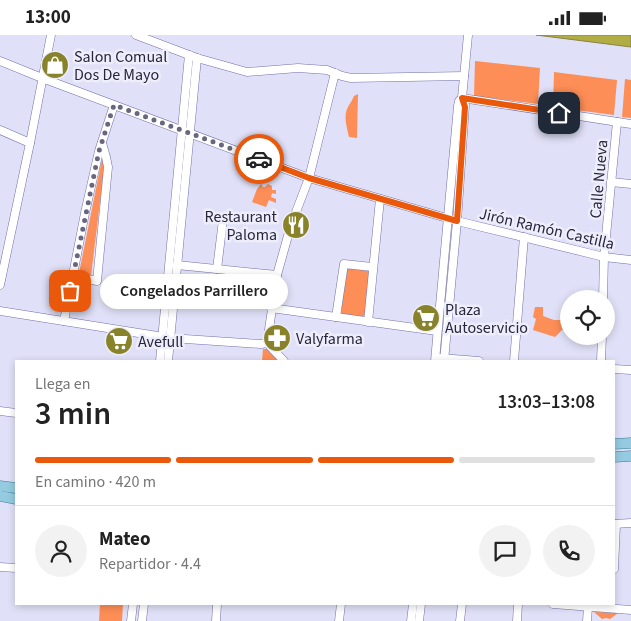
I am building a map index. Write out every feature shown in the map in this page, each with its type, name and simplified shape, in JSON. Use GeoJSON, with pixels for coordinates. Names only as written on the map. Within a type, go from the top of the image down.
{"type":"FeatureCollection","features":[{"type":"Feature","properties":{"kind":"main road"},"geometry":{"type":"LineString","coordinates":[[615,444],[631,443]]}},
{"type":"Feature","properties":{"kind":"main road"},"geometry":{"type":"LineString","coordinates":[[615,457],[631,456]]}},
{"type":"Feature","properties":{"kind":"main road"},"geometry":{"type":"LineString","coordinates":[[0,486],[15,488]]}},
{"type":"Feature","properties":{"kind":"main road"},"geometry":{"type":"LineString","coordinates":[[0,496],[15,499]]}},
{"type":"Feature","properties":{"kind":"street"},"geometry":{"type":"LineString","coordinates":[[0,285],[51,35]]}},
{"type":"Feature","properties":{"kind":"street"},"geometry":{"type":"LineString","coordinates":[[136,35],[193,57],[247,72],[298,68],[327,70],[351,78],[464,75]]}},
{"type":"Feature","properties":{"kind":"street"},"geometry":{"type":"LineString","coordinates":[[440,360],[457,221],[465,107],[462,98],[468,35]]}},
{"type":"Feature","properties":{"kind":"street"},"geometry":{"type":"LineString","coordinates":[[168,360],[166,337],[193,57]]}},
{"type":"Feature","properties":{"kind":"street","name":"Jirón Ramón Castilla"},"geometry":{"type":"LineString","coordinates":[[0,61],[309,178],[457,221],[604,257],[631,260]]}},
{"type":"Feature","properties":{"kind":"street"},"geometry":{"type":"LineString","coordinates":[[283,360],[267,343],[271,308],[277,275],[309,178],[335,73]]}},
{"type":"Feature","properties":{"kind":"street"},"geometry":{"type":"LineString","coordinates":[[462,98],[631,124]]}},
{"type":"Feature","properties":{"kind":"street"},"geometry":{"type":"LineString","coordinates":[[440,360],[437,331],[458,106],[462,98]]}},
{"type":"Feature","properties":{"kind":"street"},"geometry":{"type":"LineString","coordinates":[[64,321],[85,213],[102,143],[114,105]]}},
{"type":"Feature","properties":{"kind":"street","name":"Calle Nueva"},"geometry":{"type":"LineString","coordinates":[[603,290],[604,257],[617,122]]}},
{"type":"Feature","properties":{"kind":"street"},"geometry":{"type":"LineString","coordinates":[[0,130],[30,143]]}},
{"type":"Feature","properties":{"kind":"street"},"geometry":{"type":"LineString","coordinates":[[160,360],[166,337],[177,265],[186,132]]}},
{"type":"Feature","properties":{"kind":"street"},"geometry":{"type":"LineString","coordinates":[[73,276],[97,281],[108,167],[102,143]]}},
{"type":"Feature","properties":{"kind":"street"},"geometry":{"type":"LineString","coordinates":[[611,182],[631,184]]}},
{"type":"Feature","properties":{"kind":"street"},"geometry":{"type":"LineString","coordinates":[[368,322],[380,199]]}},
{"type":"Feature","properties":{"kind":"street"},"geometry":{"type":"LineString","coordinates":[[217,269],[223,220]]}},
{"type":"Feature","properties":{"kind":"street"},"geometry":{"type":"LineString","coordinates":[[0,237],[9,239]]}},
{"type":"Feature","properties":{"kind":"street"},"geometry":{"type":"LineString","coordinates":[[514,360],[524,237]]}},
{"type":"Feature","properties":{"kind":"street"},"geometry":{"type":"LineString","coordinates":[[336,317],[344,264],[372,267]]}},
{"type":"Feature","properties":{"kind":"street"},"geometry":{"type":"LineString","coordinates":[[177,265],[277,275]]}},
{"type":"Feature","properties":{"kind":"street"},"geometry":{"type":"LineString","coordinates":[[271,308],[437,331]]}},
{"type":"Feature","properties":{"kind":"street"},"geometry":{"type":"LineString","coordinates":[[0,311],[166,337],[267,343]]}},
{"type":"Feature","properties":{"kind":"street"},"geometry":{"type":"LineString","coordinates":[[601,360],[602,345]]}},
{"type":"Feature","properties":{"kind":"street"},"geometry":{"type":"LineString","coordinates":[[615,369],[631,370]]}},
{"type":"Feature","properties":{"kind":"street"},"geometry":{"type":"LineString","coordinates":[[0,411],[15,413]]}},
{"type":"Feature","properties":{"kind":"street"},"geometry":{"type":"LineString","coordinates":[[615,524],[631,523]]}},
{"type":"Feature","properties":{"kind":"street"},"geometry":{"type":"LineString","coordinates":[[0,567],[15,568]]}},
{"type":"Feature","properties":{"kind":"street"},"geometry":{"type":"LineString","coordinates":[[131,621],[133,605]]}},
{"type":"Feature","properties":{"kind":"street"},"geometry":{"type":"LineString","coordinates":[[142,621],[144,605]]}},
{"type":"Feature","properties":{"kind":"street"},"geometry":{"type":"LineString","coordinates":[[216,621],[217,605]]}},
{"type":"Feature","properties":{"kind":"street"},"geometry":{"type":"LineString","coordinates":[[339,621],[341,605]]}},
{"type":"Feature","properties":{"kind":"street"},"geometry":{"type":"LineString","coordinates":[[411,621],[413,605]]}},
{"type":"Feature","properties":{"kind":"street"},"geometry":{"type":"LineString","coordinates":[[419,621],[421,605]]}},
{"type":"Feature","properties":{"kind":"street"},"geometry":{"type":"LineString","coordinates":[[460,621],[462,605]]}},
{"type":"Feature","properties":{"kind":"street"},"geometry":{"type":"LineString","coordinates":[[517,621],[518,605]]}},
{"type":"Feature","properties":{"kind":"street"},"geometry":{"type":"LineString","coordinates":[[565,605],[588,607],[612,606],[631,610]]}},
{"type":"Feature","properties":{"kind":"street"},"geometry":{"type":"LineString","coordinates":[[587,621],[588,607]]}},
{"type":"Feature","properties":{"kind":"shaded area"},"geometry":{"type":"Polygon","coordinates":[[[536,35],[631,35],[631,47],[536,35]]]}},
{"type":"Feature","properties":{"kind":"shaded area"},"geometry":{"type":"Polygon","coordinates":[[[475,61],[540,68],[538,104],[474,96],[475,61]]]}},
{"type":"Feature","properties":{"kind":"shaded area"},"geometry":{"type":"Polygon","coordinates":[[[554,72],[617,80],[614,115],[553,107],[554,72]]]}},
{"type":"Feature","properties":{"kind":"shaded area"},"geometry":{"type":"Polygon","coordinates":[[[625,79],[631,80],[631,118],[622,117],[625,79]]]}},
{"type":"Feature","properties":{"kind":"shaded area"},"geometry":{"type":"Polygon","coordinates":[[[358,94],[357,138],[349,137],[346,118],[348,107],[354,96],[358,94]]]}},
{"type":"Feature","properties":{"kind":"shaded area"},"geometry":{"type":"Polygon","coordinates":[[[102,159],[104,169],[91,276],[79,273],[102,159]]]}},
{"type":"Feature","properties":{"kind":"shaded area"},"geometry":{"type":"Polygon","coordinates":[[[261,184],[265,187],[268,184],[272,186],[272,190],[276,190],[276,194],[272,193],[271,197],[276,199],[276,203],[269,200],[266,207],[252,202],[261,184]]]}},
{"type":"Feature","properties":{"kind":"shaded area"},"geometry":{"type":"Polygon","coordinates":[[[346,268],[369,271],[366,318],[341,315],[346,268]]]}},
{"type":"Feature","properties":{"kind":"shaded area"},"geometry":{"type":"Polygon","coordinates":[[[535,307],[543,307],[543,316],[560,320],[560,332],[555,337],[533,330],[536,319],[533,317],[535,307]]]}},
{"type":"Feature","properties":{"kind":"shaded area"},"geometry":{"type":"Polygon","coordinates":[[[263,349],[270,349],[277,360],[262,360],[263,349]]]}},
{"type":"Feature","properties":{"kind":"shaded area"},"geometry":{"type":"Polygon","coordinates":[[[100,605],[123,605],[122,621],[99,621],[100,605]]]}},
{"type":"Feature","properties":{"kind":"shaded area"},"geometry":{"type":"Polygon","coordinates":[[[594,612],[618,613],[610,619],[602,619],[594,612]]]}},
{"type":"Feature","properties":{"kind":"way so far"},"geometry":{"type":"LineString","coordinates":[[70,291],[99,151],[114,105],[259,159]]}},
{"type":"Feature","properties":{"kind":"place","name":"Salon Comual Dos De Mayo"},"geometry":{"type":"Point","coordinates":[55,65]}},
{"type":"Feature","properties":{"kind":"place","name":"Restaurant Paloma"},"geometry":{"type":"Point","coordinates":[296,225]}},
{"type":"Feature","properties":{"kind":"place","name":"Congelados Parrillero"},"geometry":{"type":"Point","coordinates":[70,291]}},
{"type":"Feature","properties":{"kind":"place","name":"Plaza Autoservicio"},"geometry":{"type":"Point","coordinates":[426,318]}},
{"type":"Feature","properties":{"kind":"place","name":"Valyfarma"},"geometry":{"type":"Point","coordinates":[277,338]}},
{"type":"Feature","properties":{"kind":"place","name":"Avefull"},"geometry":{"type":"Point","coordinates":[119,341]}},
{"type":"Feature","properties":{"kind":"route"},"geometry":{"type":"LineString","coordinates":[[259,159],[309,178],[457,221],[465,107],[462,98],[559,113]]}}]}
